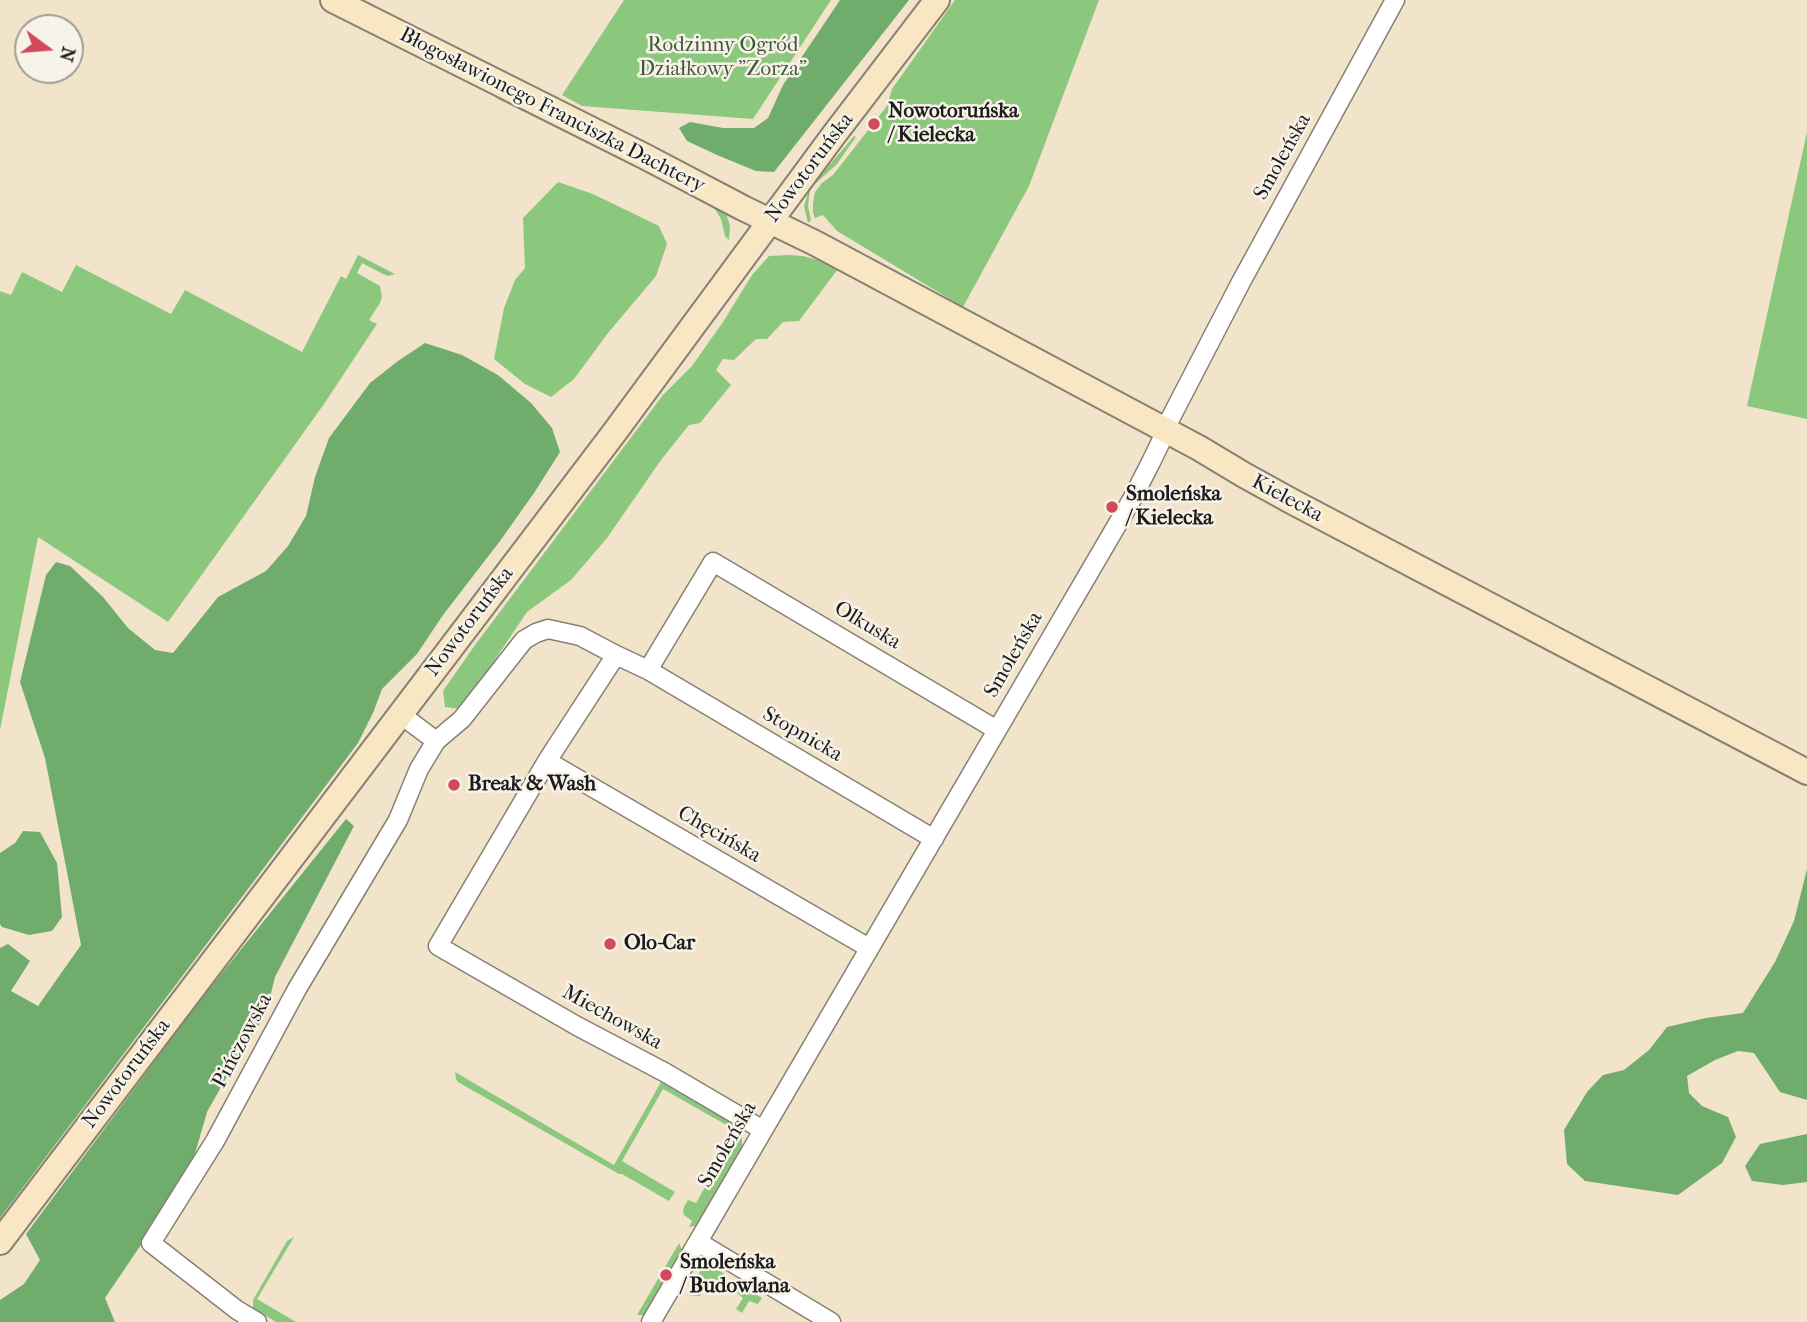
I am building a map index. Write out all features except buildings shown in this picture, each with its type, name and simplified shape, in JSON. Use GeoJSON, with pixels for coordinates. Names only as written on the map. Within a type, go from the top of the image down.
{"type":"FeatureCollection","features":[{"type":"Feature","properties":{"kind":"street","name":"Błogosławionego Franciszka Dachtery"},"geometry":{"type":"LineString","coordinates":[[333,0],[771,220]]}},
{"type":"Feature","properties":{"kind":"street","name":"Nowotoruńska"},"geometry":{"type":"LineString","coordinates":[[0,1242],[614,433],[937,0]]}},
{"type":"Feature","properties":{"kind":"street","name":"Smoleńska"},"geometry":{"type":"LineString","coordinates":[[651,1322],[1112,534],[1152,462],[1168,424],[1241,282],[1395,0]]}},
{"type":"Feature","properties":{"kind":"street","name":"Kielecka"},"geometry":{"type":"LineString","coordinates":[[771,220],[969,324],[1315,514],[1807,772]]}},
{"type":"Feature","properties":{"kind":"street","name":"Olkuska"},"geometry":{"type":"LineString","coordinates":[[648,670],[713,562],[997,730]]}},
{"type":"Feature","properties":{"kind":"street","name":"Pińczowska"},"geometry":{"type":"LineString","coordinates":[[257,1322],[237,1310],[150,1243],[215,1141],[297,989],[398,820],[419,769],[436,741],[463,719],[524,640],[536,633],[548,629],[580,636],[616,655]]}},
{"type":"Feature","properties":{"kind":"street"},"geometry":{"type":"LineString","coordinates":[[547,761],[616,655]]}},
{"type":"Feature","properties":{"kind":"street","name":"Stopnicka"},"geometry":{"type":"LineString","coordinates":[[616,655],[648,670],[934,839]]}},
{"type":"Feature","properties":{"kind":"street"},"geometry":{"type":"LineString","coordinates":[[400,714],[436,741]]}},
{"type":"Feature","properties":{"kind":"street","name":"Miechowska"},"geometry":{"type":"LineString","coordinates":[[547,761],[438,946],[763,1130]]}},
{"type":"Feature","properties":{"kind":"street","name":"Chęcińska"},"geometry":{"type":"LineString","coordinates":[[547,761],[869,948]]}},
{"type":"Feature","properties":{"kind":"street"},"geometry":{"type":"LineString","coordinates":[[698,1242],[831,1322]]}},
{"type":"Feature","properties":{"kind":"green space","name":"Rodzinny Ogród Działkowy \"Zorza\""},"geometry":{"type":"Polygon","coordinates":[[[624,0],[831,0],[753,119],[582,106],[562,95],[624,0]]]}},
{"type":"Feature","properties":{"kind":"green space"},"geometry":{"type":"Polygon","coordinates":[[[840,0],[909,0],[774,172],[756,171],[687,141],[679,128],[690,122],[723,128],[754,128],[768,118],[783,85],[840,0]]]}},
{"type":"Feature","properties":{"kind":"green space"},"geometry":{"type":"Polygon","coordinates":[[[955,0],[1099,0],[1029,186],[963,307],[837,231],[823,215],[815,218],[813,213],[815,192],[833,175],[887,106],[892,89],[955,0]]]}},
{"type":"Feature","properties":{"kind":"green space"},"geometry":{"type":"Polygon","coordinates":[[[498,93],[725,211],[730,225],[729,240],[725,236],[721,219],[707,203],[496,98],[498,93]]]}},
{"type":"Feature","properties":{"kind":"green space"},"geometry":{"type":"Polygon","coordinates":[[[1807,132],[1807,419],[1747,406],[1807,132]]]}},
{"type":"Feature","properties":{"kind":"green space"},"geometry":{"type":"Polygon","coordinates":[[[854,136],[856,137],[837,164],[810,190],[808,206],[811,220],[808,223],[804,206],[809,189],[854,136]]]}},
{"type":"Feature","properties":{"kind":"green space"},"geometry":{"type":"Polygon","coordinates":[[[558,182],[593,194],[659,226],[667,244],[656,276],[574,379],[551,397],[525,384],[494,359],[504,308],[515,280],[525,268],[523,218],[558,182]]]}},
{"type":"Feature","properties":{"kind":"green space"},"geometry":{"type":"Polygon","coordinates":[[[358,255],[395,274],[388,276],[362,263],[357,273],[380,286],[382,297],[369,320],[377,324],[324,404],[168,622],[38,537],[0,730],[0,291],[11,295],[22,272],[62,292],[76,265],[171,314],[185,290],[302,352],[341,276],[346,279],[358,255]]]}},
{"type":"Feature","properties":{"kind":"green space"},"geometry":{"type":"Polygon","coordinates":[[[789,255],[829,263],[838,269],[799,321],[783,322],[767,339],[756,339],[734,360],[723,359],[716,370],[731,385],[700,423],[689,425],[661,460],[607,538],[571,580],[527,612],[462,709],[445,707],[443,691],[475,645],[663,395],[692,366],[752,275],[769,256],[789,255]]]}},
{"type":"Feature","properties":{"kind":"green space"},"geometry":{"type":"Polygon","coordinates":[[[425,343],[462,355],[498,375],[531,403],[552,428],[560,452],[534,493],[417,654],[382,689],[358,743],[0,1218],[0,948],[8,944],[30,961],[11,991],[38,1006],[81,945],[45,758],[20,682],[46,575],[56,562],[70,566],[103,597],[128,628],[155,650],[173,653],[218,597],[266,571],[288,546],[306,516],[315,477],[329,438],[370,383],[425,343]]]}},
{"type":"Feature","properties":{"kind":"green space"},"geometry":{"type":"Polygon","coordinates":[[[346,819],[354,826],[275,977],[266,1014],[240,1053],[207,1112],[194,1157],[151,1230],[105,1298],[115,1322],[0,1322],[0,1300],[24,1284],[40,1260],[26,1234],[201,999],[346,819]]]}},
{"type":"Feature","properties":{"kind":"green space"},"geometry":{"type":"Polygon","coordinates":[[[23,831],[40,832],[57,863],[62,917],[52,931],[29,935],[0,924],[0,853],[15,843],[23,831]]]}},
{"type":"Feature","properties":{"kind":"green space"},"geometry":{"type":"Polygon","coordinates":[[[1807,869],[1807,1100],[1780,1092],[1754,1053],[1738,1051],[1687,1076],[1689,1093],[1702,1106],[1728,1117],[1736,1137],[1722,1163],[1678,1195],[1585,1181],[1567,1164],[1564,1130],[1587,1092],[1603,1075],[1624,1070],[1649,1050],[1667,1027],[1743,1013],[1775,962],[1794,921],[1807,869]]]}},
{"type":"Feature","properties":{"kind":"green space"},"geometry":{"type":"Polygon","coordinates":[[[455,1072],[614,1165],[661,1082],[739,1127],[742,1151],[700,1225],[689,1227],[692,1221],[684,1215],[685,1205],[688,1200],[696,1203],[737,1131],[663,1089],[622,1161],[675,1192],[669,1201],[458,1082],[455,1072]]]}},
{"type":"Feature","properties":{"kind":"green space"},"geometry":{"type":"Polygon","coordinates":[[[1807,1134],[1807,1182],[1783,1185],[1752,1181],[1745,1166],[1760,1144],[1807,1134]]]}},
{"type":"Feature","properties":{"kind":"green space"},"geometry":{"type":"Polygon","coordinates":[[[294,1237],[257,1299],[296,1322],[276,1322],[253,1308],[253,1300],[287,1241],[294,1237]]]}},
{"type":"Feature","properties":{"kind":"green space"},"geometry":{"type":"Polygon","coordinates":[[[679,1243],[683,1252],[647,1315],[637,1315],[679,1243]]]}},
{"type":"Feature","properties":{"kind":"green space"},"geometry":{"type":"Polygon","coordinates":[[[712,1267],[725,1274],[724,1279],[719,1281],[711,1278],[700,1296],[687,1295],[702,1268],[712,1267]]]}},
{"type":"Feature","properties":{"kind":"green space"},"geometry":{"type":"Polygon","coordinates":[[[739,1284],[762,1298],[758,1304],[749,1301],[742,1313],[736,1309],[743,1298],[736,1292],[739,1284]]]}},
{"type":"Feature","properties":{"kind":"place","name":"Nowotoruńska / Kielecka"},"geometry":{"type":"Point","coordinates":[874,124]}},
{"type":"Feature","properties":{"kind":"place","name":"Smoleńska / Kielecka"},"geometry":{"type":"Point","coordinates":[1112,507]}},
{"type":"Feature","properties":{"kind":"place","name":"Break & Wash"},"geometry":{"type":"Point","coordinates":[454,785]}},
{"type":"Feature","properties":{"kind":"place","name":"Olo-Car"},"geometry":{"type":"Point","coordinates":[610,944]}},
{"type":"Feature","properties":{"kind":"place","name":"Smoleńska / Budowlana"},"geometry":{"type":"Point","coordinates":[666,1275]}}]}
